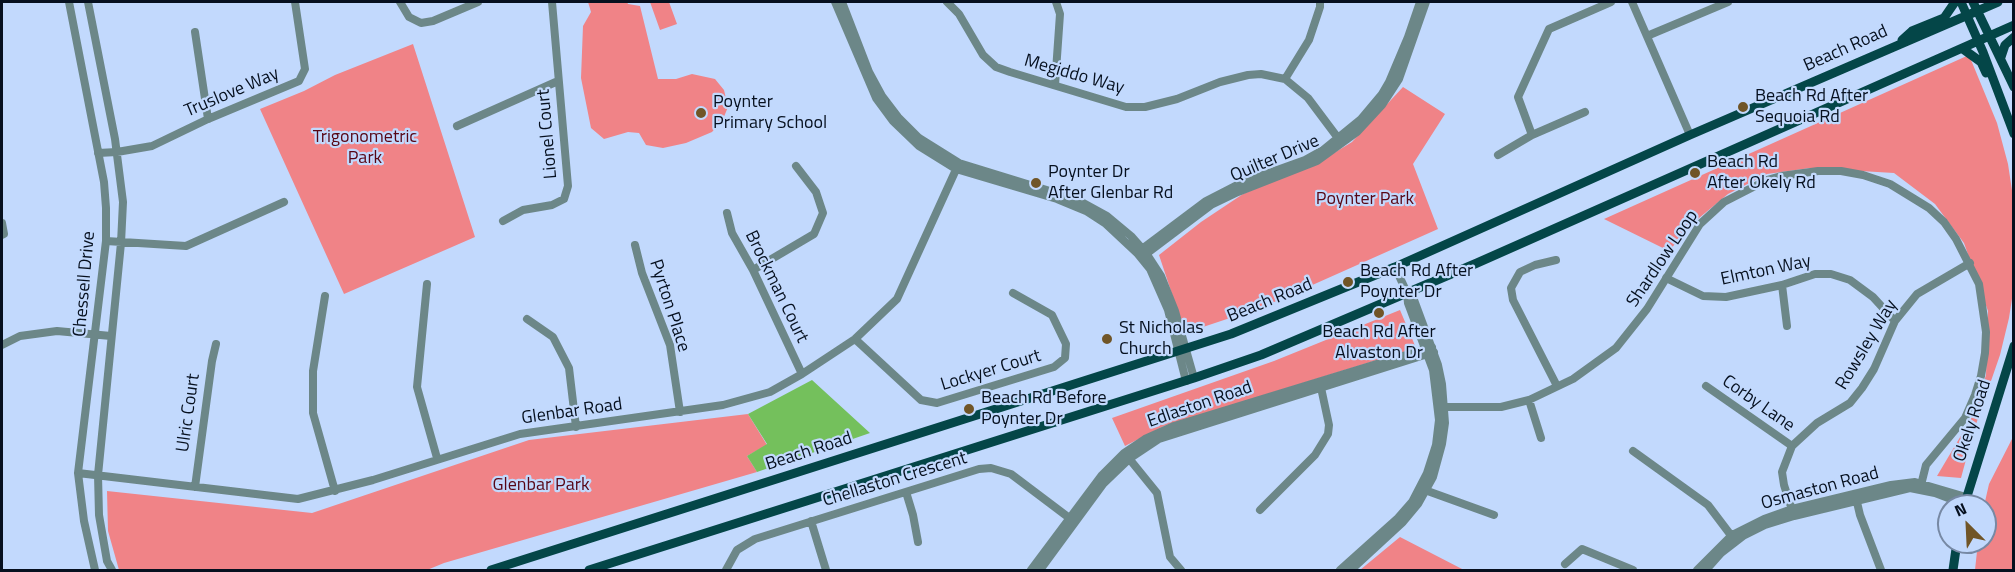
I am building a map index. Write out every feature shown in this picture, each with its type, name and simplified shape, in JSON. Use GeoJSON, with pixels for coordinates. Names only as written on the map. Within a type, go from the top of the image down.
{"type":"FeatureCollection","features":[{"type":"Feature","properties":{"kind":"main road"},"geometry":{"type":"LineString","coordinates":[[1895,45],[1912,31],[1944,18],[1955,2]]}},
{"type":"Feature","properties":{"kind":"main road"},"geometry":{"type":"LineString","coordinates":[[1961,2],[2013,134]]}},
{"type":"Feature","properties":{"kind":"main road","name":"Beach Road"},"geometry":{"type":"LineString","coordinates":[[491,570],[1183,350],[1283,315],[1966,15],[1976,6],[1995,2]]}},
{"type":"Feature","properties":{"kind":"main road"},"geometry":{"type":"LineString","coordinates":[[1976,6],[2013,87]]}},
{"type":"Feature","properties":{"kind":"main road"},"geometry":{"type":"LineString","coordinates":[[589,570],[1261,355],[1407,293],[2013,25]]}},
{"type":"Feature","properties":{"kind":"main road"},"geometry":{"type":"LineString","coordinates":[[2001,57],[2006,45],[2013,37]]}},
{"type":"Feature","properties":{"kind":"main road"},"geometry":{"type":"LineString","coordinates":[[1963,49],[1981,62],[2006,112]]}},
{"type":"Feature","properties":{"kind":"main road","name":"Okely Road"},"geometry":{"type":"LineString","coordinates":[[1967,494],[2013,346]]}},
{"type":"Feature","properties":{"kind":"main road"},"geometry":{"type":"LineString","coordinates":[[1953,570],[1955,554]]}},
{"type":"Feature","properties":{"kind":"street","name":"Chessell Drive"},"geometry":{"type":"LineString","coordinates":[[69,2],[98,153],[106,208],[96,334],[78,473],[84,521],[95,570]]}},
{"type":"Feature","properties":{"kind":"street","name":"Chessell Drive"},"geometry":{"type":"LineString","coordinates":[[88,2],[117,152],[123,202],[98,475],[99,514],[108,561],[112,570]]}},
{"type":"Feature","properties":{"kind":"street","name":"Truslove Way"},"geometry":{"type":"LineString","coordinates":[[98,153],[152,146],[208,119],[299,81],[305,69],[295,2]]}},
{"type":"Feature","properties":{"kind":"street"},"geometry":{"type":"LineString","coordinates":[[400,2],[409,17],[421,23],[433,21],[478,2]]}},
{"type":"Feature","properties":{"kind":"street","name":"Lionel Court"},"geometry":{"type":"LineString","coordinates":[[503,221],[523,210],[552,205],[564,199],[568,186],[552,2]]}},
{"type":"Feature","properties":{"kind":"street"},"geometry":{"type":"LineString","coordinates":[[835,2],[870,87],[884,110],[919,146],[958,166],[1075,206],[1106,224],[1142,253],[1168,310],[1183,350],[1190,379]]}},
{"type":"Feature","properties":{"kind":"street"},"geometry":{"type":"LineString","coordinates":[[842,2],[869,72],[889,107],[906,127],[958,166]]}},
{"type":"Feature","properties":{"kind":"street","name":"Megiddo Way"},"geometry":{"type":"LineString","coordinates":[[947,2],[959,14],[982,55],[996,67],[1126,106],[1145,107],[1178,99],[1220,82],[1248,75],[1260,74],[1285,79]]}},
{"type":"Feature","properties":{"kind":"street"},"geometry":{"type":"LineString","coordinates":[[1054,85],[1060,14],[1056,2]]}},
{"type":"Feature","properties":{"kind":"street"},"geometry":{"type":"LineString","coordinates":[[1320,2],[1309,40],[1285,79],[1308,98],[1338,138]]}},
{"type":"Feature","properties":{"kind":"street","name":"Quilter Drive"},"geometry":{"type":"LineString","coordinates":[[1142,253],[1186,214],[1220,192],[1305,160],[1338,138],[1371,108],[1389,82],[1420,2]]}},
{"type":"Feature","properties":{"kind":"street","name":"Quilter Drive"},"geometry":{"type":"LineString","coordinates":[[1142,253],[1223,198],[1317,161],[1357,132],[1382,105],[1399,79],[1426,2]]}},
{"type":"Feature","properties":{"kind":"street"},"geometry":{"type":"LineString","coordinates":[[1532,135],[1518,97],[1549,29],[1611,2]]}},
{"type":"Feature","properties":{"kind":"street"},"geometry":{"type":"LineString","coordinates":[[1632,2],[1690,135]]}},
{"type":"Feature","properties":{"kind":"street"},"geometry":{"type":"LineString","coordinates":[[1647,36],[1728,2]]}},
{"type":"Feature","properties":{"kind":"street"},"geometry":{"type":"LineString","coordinates":[[195,32],[208,119]]}},
{"type":"Feature","properties":{"kind":"street"},"geometry":{"type":"LineString","coordinates":[[457,126],[558,81]]}},
{"type":"Feature","properties":{"kind":"street"},"geometry":{"type":"LineString","coordinates":[[1498,155],[1532,135],[1586,112]]}},
{"type":"Feature","properties":{"kind":"street"},"geometry":{"type":"LineString","coordinates":[[753,270],[814,234],[823,213],[816,192],[796,166]]}},
{"type":"Feature","properties":{"kind":"street","name":"Glenbar Road"},"geometry":{"type":"LineString","coordinates":[[78,473],[298,499],[335,491],[520,434],[723,405],[770,392],[855,339],[897,298],[958,166]]}},
{"type":"Feature","properties":{"kind":"street","name":"Shardlow Loop"},"geometry":{"type":"LineString","coordinates":[[1441,407],[1501,407],[1529,400],[1574,379],[1616,348],[1647,309],[1700,224],[1724,202],[1767,180],[1803,172],[1841,171],[1890,184],[1921,202],[1944,222],[1970,263],[1979,284],[1986,332],[1981,375],[1965,418],[1926,465],[1921,486]]}},
{"type":"Feature","properties":{"kind":"street"},"geometry":{"type":"LineString","coordinates":[[105,241],[186,246],[284,202]]}},
{"type":"Feature","properties":{"kind":"street","name":"Brockman Court"},"geometry":{"type":"LineString","coordinates":[[727,213],[732,233],[753,270],[802,374]]}},
{"type":"Feature","properties":{"kind":"street"},"geometry":{"type":"LineString","coordinates":[[2,223],[4,234],[2,235]]}},
{"type":"Feature","properties":{"kind":"street","name":"Pyrton Place"},"geometry":{"type":"LineString","coordinates":[[634,245],[669,345],[680,412]]}},
{"type":"Feature","properties":{"kind":"street"},"geometry":{"type":"LineString","coordinates":[[1556,260],[1535,265],[1520,272],[1511,288],[1513,300],[1557,387]]}},
{"type":"Feature","properties":{"kind":"street","name":"Rowsley Way"},"geometry":{"type":"LineString","coordinates":[[1793,512],[1782,472],[1792,446],[1817,423],[1850,403],[1874,369],[1895,321],[1917,294],[1970,263]]}},
{"type":"Feature","properties":{"kind":"street"},"geometry":{"type":"LineString","coordinates":[[1351,570],[1403,522],[1433,477],[1442,444],[1445,423],[1441,407],[1442,384],[1414,300],[1407,293],[1395,267]]}},
{"type":"Feature","properties":{"kind":"street","name":"Elmton Way"},"geometry":{"type":"LineString","coordinates":[[1666,278],[1703,296],[1726,297],[1782,285],[1815,274],[1831,274],[1850,280],[1873,297],[1895,321]]}},
{"type":"Feature","properties":{"kind":"street"},"geometry":{"type":"LineString","coordinates":[[427,284],[417,387],[437,459]]}},
{"type":"Feature","properties":{"kind":"street"},"geometry":{"type":"LineString","coordinates":[[1782,285],[1787,326]]}},
{"type":"Feature","properties":{"kind":"street","name":"Lockyer Court"},"geometry":{"type":"LineString","coordinates":[[855,339],[921,400],[937,403],[1054,367],[1065,358],[1066,344],[1052,315],[1012,293]]}},
{"type":"Feature","properties":{"kind":"street"},"geometry":{"type":"LineString","coordinates":[[325,296],[313,371],[313,413],[335,491]]}},
{"type":"Feature","properties":{"kind":"street"},"geometry":{"type":"LineString","coordinates":[[527,319],[553,337],[568,368],[576,427]]}},
{"type":"Feature","properties":{"kind":"street"},"geometry":{"type":"LineString","coordinates":[[2,345],[20,336],[57,331],[111,336]]}},
{"type":"Feature","properties":{"kind":"street","name":"Ulric Court"},"geometry":{"type":"LineString","coordinates":[[195,487],[216,344]]}},
{"type":"Feature","properties":{"kind":"street","name":"Edlaston Road"},"geometry":{"type":"LineString","coordinates":[[1031,570],[1127,456],[1174,433],[1430,350]]}},
{"type":"Feature","properties":{"kind":"street"},"geometry":{"type":"LineString","coordinates":[[1260,510],[1315,455],[1328,434],[1329,425],[1320,385]]}},
{"type":"Feature","properties":{"kind":"street","name":"Corby Lane"},"geometry":{"type":"LineString","coordinates":[[1706,386],[1792,446]]}},
{"type":"Feature","properties":{"kind":"street"},"geometry":{"type":"LineString","coordinates":[[1529,400],[1541,438]]}},
{"type":"Feature","properties":{"kind":"street"},"geometry":{"type":"LineString","coordinates":[[1633,451],[1708,505],[1734,538]]}},
{"type":"Feature","properties":{"kind":"street"},"geometry":{"type":"LineString","coordinates":[[1127,456],[1157,494],[1170,557],[1181,570]]}},
{"type":"Feature","properties":{"kind":"street","name":"Chellaston Crescent"},"geometry":{"type":"LineString","coordinates":[[726,570],[737,550],[744,544],[979,469],[991,468],[1011,474],[1072,520]]}},
{"type":"Feature","properties":{"kind":"street","name":"Osmaston Road"},"geometry":{"type":"LineString","coordinates":[[1697,570],[1734,538],[1793,512],[1921,486],[1943,494]]}},
{"type":"Feature","properties":{"kind":"street"},"geometry":{"type":"LineString","coordinates":[[1424,489],[1494,515]]}},
{"type":"Feature","properties":{"kind":"street"},"geometry":{"type":"LineString","coordinates":[[1341,570],[1398,518],[1424,489]]}},
{"type":"Feature","properties":{"kind":"street"},"geometry":{"type":"LineString","coordinates":[[906,492],[918,542]]}},
{"type":"Feature","properties":{"kind":"street"},"geometry":{"type":"LineString","coordinates":[[1856,498],[1881,570]]}},
{"type":"Feature","properties":{"kind":"street","name":"Edlaston Road"},"geometry":{"type":"LineString","coordinates":[[1040,570],[1072,520]]}},
{"type":"Feature","properties":{"kind":"street"},"geometry":{"type":"LineString","coordinates":[[811,521],[826,570]]}},
{"type":"Feature","properties":{"kind":"street","name":"Osmaston Road"},"geometry":{"type":"LineString","coordinates":[[1706,570],[1734,538]]}},
{"type":"Feature","properties":{"kind":"street"},"geometry":{"type":"LineString","coordinates":[[1565,564],[1582,549],[1633,570]]}},
{"type":"Feature","properties":{"kind":"green space"},"geometry":{"type":"Polygon","coordinates":[[[588,2],[627,2],[640,6],[658,79],[676,79],[692,74],[715,79],[724,90],[728,107],[723,119],[712,132],[686,143],[663,148],[646,145],[639,133],[628,132],[604,139],[591,128],[581,78],[583,26],[591,12],[588,2]]]}},
{"type":"Feature","properties":{"kind":"green space"},"geometry":{"type":"Polygon","coordinates":[[[650,2],[669,2],[677,24],[660,30],[650,2]]]}},
{"type":"Feature","properties":{"kind":"green space","name":"Trigonometric Park"},"geometry":{"type":"Polygon","coordinates":[[[413,44],[475,237],[344,294],[260,109],[335,75],[413,44]]]}},
{"type":"Feature","properties":{"kind":"green space"},"geometry":{"type":"Polygon","coordinates":[[[1969,55],[1997,123],[2008,164],[2013,197],[2014,286],[2000,355],[1974,430],[1961,478],[1937,476],[1975,412],[1986,375],[1988,311],[1964,243],[1935,204],[1894,173],[1810,168],[1767,174],[1728,194],[1693,223],[1669,251],[1604,219],[1969,55]]]}},
{"type":"Feature","properties":{"kind":"green space","name":"Poynter Park"},"geometry":{"type":"Polygon","coordinates":[[[1403,87],[1445,114],[1413,164],[1438,229],[1263,307],[1185,333],[1159,255],[1201,222],[1243,194],[1321,161],[1352,142],[1403,87]]]}},
{"type":"Feature","properties":{"kind":"green space"},"geometry":{"type":"Polygon","coordinates":[[[1400,310],[1416,348],[1164,426],[1125,446],[1112,418],[1274,361],[1400,310]]]}},
{"type":"Feature","properties":{"kind":"green space","name":"Glenbar Park"},"geometry":{"type":"Polygon","coordinates":[[[748,414],[767,445],[747,456],[757,472],[444,563],[427,570],[119,570],[108,531],[107,491],[312,513],[529,440],[748,414]]]}},
{"type":"Feature","properties":{"kind":"green space"},"geometry":{"type":"Polygon","coordinates":[[[2013,437],[2013,570],[1975,570],[1977,554],[1997,554],[1997,494],[1987,494],[1989,484],[2013,437]]]}},
{"type":"Feature","properties":{"kind":"green space"},"geometry":{"type":"Polygon","coordinates":[[[1400,537],[1464,570],[1360,570],[1400,537]]]}},
{"type":"Feature","properties":{"kind":"shaded area"},"geometry":{"type":"Polygon","coordinates":[[[812,380],[870,433],[757,472],[747,456],[767,444],[748,414],[812,380]]]}},
{"type":"Feature","properties":{"kind":"place","name":"Beach Rd After Sequoia Rd"},"geometry":{"type":"Point","coordinates":[1743,107]}},
{"type":"Feature","properties":{"kind":"place","name":"Poynter Primary School"},"geometry":{"type":"Point","coordinates":[701,113]}},
{"type":"Feature","properties":{"kind":"place","name":"Beach Rd After Okely Rd"},"geometry":{"type":"Point","coordinates":[1695,173]}},
{"type":"Feature","properties":{"kind":"place","name":"Poynter Dr After Glenbar Rd"},"geometry":{"type":"Point","coordinates":[1036,183]}},
{"type":"Feature","properties":{"kind":"place","name":"Beach Rd After Poynter Dr"},"geometry":{"type":"Point","coordinates":[1348,282]}},
{"type":"Feature","properties":{"kind":"place","name":"Beach Rd After Alvaston Dr"},"geometry":{"type":"Point","coordinates":[1379,313]}},
{"type":"Feature","properties":{"kind":"place","name":"St Nicholas Church"},"geometry":{"type":"Point","coordinates":[1107,339]}},
{"type":"Feature","properties":{"kind":"place","name":"Beach Rd Before Poynter Dr"},"geometry":{"type":"Point","coordinates":[969,409]}}]}
